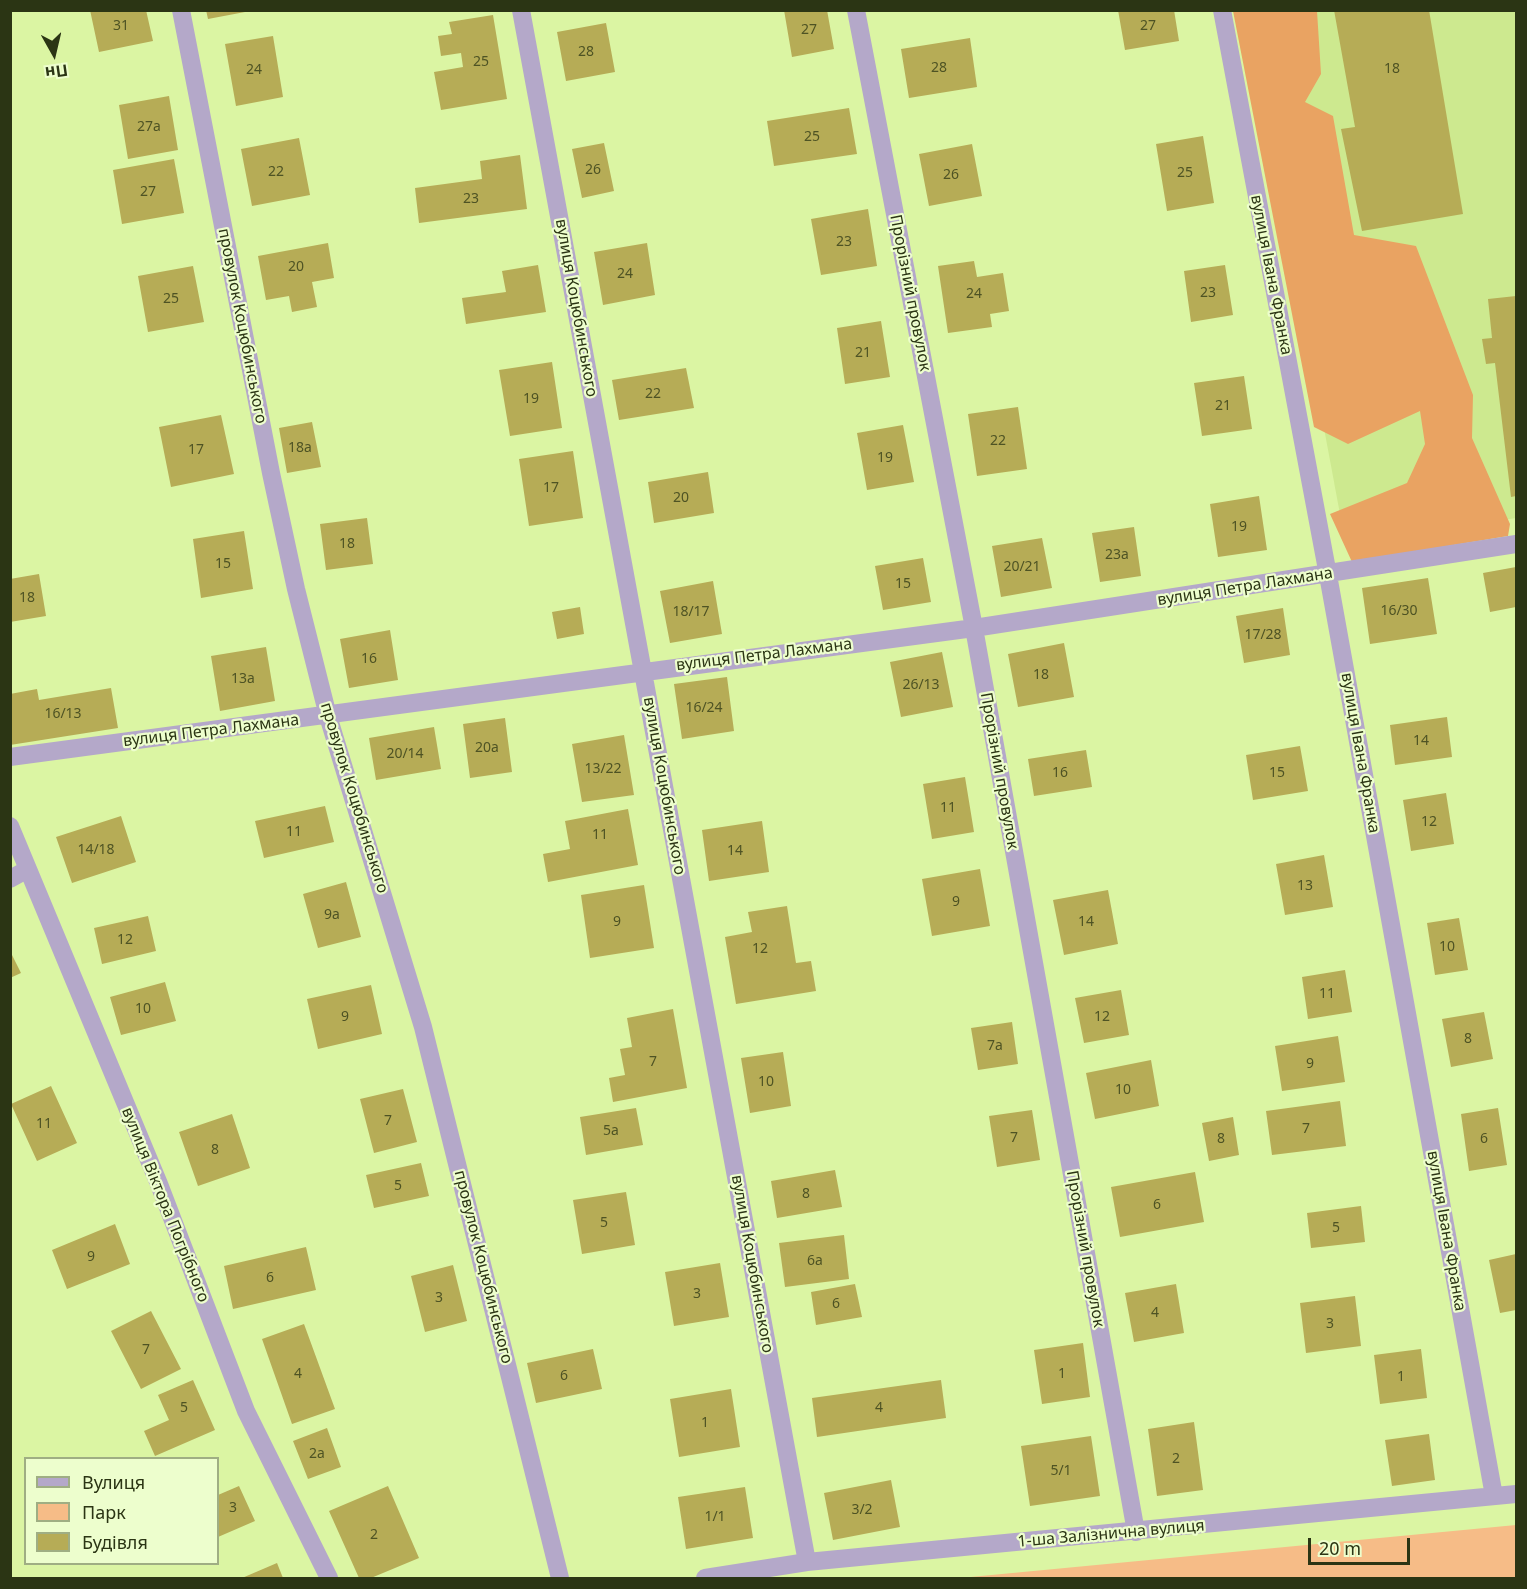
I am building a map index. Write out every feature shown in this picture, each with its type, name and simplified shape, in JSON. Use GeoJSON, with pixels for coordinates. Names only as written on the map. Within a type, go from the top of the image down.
{"type":"FeatureCollection","features":[{"type":"Feature","properties":{"kind":"street","name":"провулок Коцюбинського"},"geometry":{"type":"LineString","coordinates":[[181,10],[271,473],[328,716],[423,1027],[560,1578]]}},
{"type":"Feature","properties":{"kind":"street","name":"вулиця Коцюбинського"},"geometry":{"type":"LineString","coordinates":[[521,10],[807,1562]]}},
{"type":"Feature","properties":{"kind":"street","name":"Прорізний провулок"},"geometry":{"type":"LineString","coordinates":[[856,10],[974,628],[1136,1532]]}},
{"type":"Feature","properties":{"kind":"street","name":"вулиця Івана Франка"},"geometry":{"type":"LineString","coordinates":[[1222,10],[1328,575],[1494,1496]]}},
{"type":"Feature","properties":{"kind":"street","name":"вулиця Петра Лахмана"},"geometry":{"type":"LineString","coordinates":[[10,757],[974,628],[1328,575],[1516,544]]}},
{"type":"Feature","properties":{"kind":"street","name":"вулиця Віктора Погрібного"},"geometry":{"type":"LineString","coordinates":[[10,826],[159,1184],[246,1411],[329,1578]]}},
{"type":"Feature","properties":{"kind":"street"},"geometry":{"type":"LineString","coordinates":[[10,879],[28,869]]}},
{"type":"Feature","properties":{"kind":"street","name":"1-ша Залізнична вулиця"},"geometry":{"type":"LineString","coordinates":[[705,1578],[807,1562],[1516,1494]]}},
{"type":"Feature","properties":{"kind":"shaded area"},"geometry":{"type":"Polygon","coordinates":[[[1233,11],[1317,11],[1321,74],[1305,102],[1333,116],[1354,235],[1416,246],[1473,395],[1472,438],[1510,524],[1508,536],[1352,562],[1330,514],[1407,483],[1425,444],[1420,411],[1348,444],[1314,427],[1233,11]]]}},
{"type":"Feature","properties":{"kind":"shaded area"},"geometry":{"type":"Polygon","coordinates":[[[1246,11],[1516,11],[1516,518],[1346,546],[1246,11]]]}},
{"type":"Feature","properties":{"kind":"green space"},"geometry":{"type":"Polygon","coordinates":[[[1516,1525],[1516,1578],[960,1578],[1516,1525]]]}},
{"type":"Feature","properties":{"kind":"building"},"geometry":{"type":"Polygon","coordinates":[[[90,10],[146,10],[153,41],[99,52],[90,10]]]}},
{"type":"Feature","properties":{"kind":"building"},"geometry":{"type":"Polygon","coordinates":[[[206,10],[245,10],[245,12],[208,19],[206,10]]]}},
{"type":"Feature","properties":{"kind":"building"},"geometry":{"type":"Polygon","coordinates":[[[784,10],[827,10],[834,49],[792,57],[784,10]]]}},
{"type":"Feature","properties":{"kind":"building"},"geometry":{"type":"Polygon","coordinates":[[[1118,10],[1174,10],[1179,41],[1125,50],[1118,10]]]}},
{"type":"Feature","properties":{"kind":"building"},"geometry":{"type":"Polygon","coordinates":[[[1334,10],[1429,10],[1463,214],[1362,231],[1341,129],[1355,127],[1334,10]]]}},
{"type":"Feature","properties":{"kind":"building"},"geometry":{"type":"Polygon","coordinates":[[[493,15],[507,99],[441,110],[434,72],[463,67],[461,53],[441,56],[438,36],[452,34],[449,22],[493,15]]]}},
{"type":"Feature","properties":{"kind":"building"},"geometry":{"type":"Polygon","coordinates":[[[606,23],[615,72],[566,81],[557,32],[606,23]]]}},
{"type":"Feature","properties":{"kind":"building"},"geometry":{"type":"Polygon","coordinates":[[[273,36],[283,97],[236,106],[225,44],[273,36]]]}},
{"type":"Feature","properties":{"kind":"building"},"geometry":{"type":"Polygon","coordinates":[[[970,38],[977,87],[909,98],[901,49],[970,38]]]}},
{"type":"Feature","properties":{"kind":"building"},"geometry":{"type":"Polygon","coordinates":[[[169,96],[178,150],[128,159],[119,105],[169,96]]]}},
{"type":"Feature","properties":{"kind":"building"},"geometry":{"type":"Polygon","coordinates":[[[849,108],[857,154],[774,166],[767,121],[849,108]]]}},
{"type":"Feature","properties":{"kind":"building"},"geometry":{"type":"Polygon","coordinates":[[[1203,136],[1214,203],[1167,211],[1156,144],[1203,136]]]}},
{"type":"Feature","properties":{"kind":"building"},"geometry":{"type":"Polygon","coordinates":[[[299,138],[310,195],[252,206],[241,149],[299,138]]]}},
{"type":"Feature","properties":{"kind":"building"},"geometry":{"type":"Polygon","coordinates":[[[604,143],[614,191],[582,198],[572,149],[604,143]]]}},
{"type":"Feature","properties":{"kind":"building"},"geometry":{"type":"Polygon","coordinates":[[[972,144],[982,196],[929,206],[919,154],[972,144]]]}},
{"type":"Feature","properties":{"kind":"building"},"geometry":{"type":"Polygon","coordinates":[[[520,155],[527,209],[419,223],[415,188],[482,179],[480,161],[520,155]]]}},
{"type":"Feature","properties":{"kind":"building"},"geometry":{"type":"Polygon","coordinates":[[[174,159],[184,213],[122,224],[113,170],[174,159]]]}},
{"type":"Feature","properties":{"kind":"building"},"geometry":{"type":"Polygon","coordinates":[[[868,209],[877,266],[821,275],[811,219],[868,209]]]}},
{"type":"Feature","properties":{"kind":"building"},"geometry":{"type":"Polygon","coordinates":[[[328,243],[334,278],[312,282],[317,307],[292,312],[289,296],[266,300],[258,256],[328,243]]]}},
{"type":"Feature","properties":{"kind":"building"},"geometry":{"type":"Polygon","coordinates":[[[647,243],[655,295],[603,305],[594,252],[647,243]]]}},
{"type":"Feature","properties":{"kind":"building"},"geometry":{"type":"Polygon","coordinates":[[[974,261],[977,277],[1003,273],[1009,311],[990,314],[992,327],[948,333],[938,266],[974,261]]]}},
{"type":"Feature","properties":{"kind":"building"},"geometry":{"type":"Polygon","coordinates":[[[538,265],[546,312],[466,324],[462,298],[506,292],[502,271],[538,265]]]}},
{"type":"Feature","properties":{"kind":"building"},"geometry":{"type":"Polygon","coordinates":[[[1225,265],[1233,315],[1191,322],[1184,271],[1225,265]]]}},
{"type":"Feature","properties":{"kind":"building"},"geometry":{"type":"Polygon","coordinates":[[[193,266],[204,322],[148,332],[138,276],[193,266]]]}},
{"type":"Feature","properties":{"kind":"building"},"geometry":{"type":"Polygon","coordinates":[[[1516,296],[1516,496],[1511,497],[1495,363],[1486,364],[1482,339],[1492,338],[1488,299],[1516,296]]]}},
{"type":"Feature","properties":{"kind":"building"},"geometry":{"type":"Polygon","coordinates":[[[881,321],[890,377],[845,384],[837,328],[881,321]]]}},
{"type":"Feature","properties":{"kind":"building"},"geometry":{"type":"Polygon","coordinates":[[[552,362],[562,428],[510,436],[499,370],[552,362]]]}},
{"type":"Feature","properties":{"kind":"building"},"geometry":{"type":"Polygon","coordinates":[[[686,368],[694,408],[619,420],[612,380],[686,368]]]}},
{"type":"Feature","properties":{"kind":"building"},"geometry":{"type":"Polygon","coordinates":[[[1244,376],[1252,429],[1202,436],[1194,383],[1244,376]]]}},
{"type":"Feature","properties":{"kind":"building"},"geometry":{"type":"Polygon","coordinates":[[[1018,407],[1027,469],[977,476],[968,414],[1018,407]]]}},
{"type":"Feature","properties":{"kind":"building"},"geometry":{"type":"Polygon","coordinates":[[[221,415],[234,474],[171,487],[159,427],[221,415]]]}},
{"type":"Feature","properties":{"kind":"building"},"geometry":{"type":"Polygon","coordinates":[[[312,422],[321,467],[287,473],[279,428],[312,422]]]}},
{"type":"Feature","properties":{"kind":"building"},"geometry":{"type":"Polygon","coordinates":[[[903,425],[914,482],[867,490],[857,433],[903,425]]]}},
{"type":"Feature","properties":{"kind":"building"},"geometry":{"type":"Polygon","coordinates":[[[573,451],[583,518],[529,526],[519,459],[573,451]]]}},
{"type":"Feature","properties":{"kind":"building"},"geometry":{"type":"Polygon","coordinates":[[[708,472],[714,513],[654,523],[648,482],[708,472]]]}},
{"type":"Feature","properties":{"kind":"building"},"geometry":{"type":"Polygon","coordinates":[[[1259,496],[1267,550],[1218,557],[1210,504],[1259,496]]]}},
{"type":"Feature","properties":{"kind":"building"},"geometry":{"type":"Polygon","coordinates":[[[367,518],[373,564],[326,570],[320,524],[367,518]]]}},
{"type":"Feature","properties":{"kind":"building"},"geometry":{"type":"Polygon","coordinates":[[[1134,527],[1141,576],[1100,582],[1092,533],[1134,527]]]}},
{"type":"Feature","properties":{"kind":"building"},"geometry":{"type":"Polygon","coordinates":[[[244,531],[253,589],[201,598],[193,539],[244,531]]]}},
{"type":"Feature","properties":{"kind":"building"},"geometry":{"type":"Polygon","coordinates":[[[1042,538],[1052,588],[1001,597],[992,546],[1042,538]]]}},
{"type":"Feature","properties":{"kind":"building"},"geometry":{"type":"Polygon","coordinates":[[[923,558],[931,602],[883,610],[875,566],[923,558]]]}},
{"type":"Feature","properties":{"kind":"building"},"geometry":{"type":"Polygon","coordinates":[[[1516,567],[1516,607],[1490,612],[1483,573],[1516,567]]]}},
{"type":"Feature","properties":{"kind":"building"},"geometry":{"type":"Polygon","coordinates":[[[39,574],[46,616],[10,622],[10,579],[39,574]]]}},
{"type":"Feature","properties":{"kind":"building"},"geometry":{"type":"Polygon","coordinates":[[[1428,578],[1437,634],[1370,644],[1362,588],[1428,578]]]}},
{"type":"Feature","properties":{"kind":"building"},"geometry":{"type":"Polygon","coordinates":[[[713,581],[722,634],[670,643],[660,591],[713,581]]]}},
{"type":"Feature","properties":{"kind":"building"},"geometry":{"type":"Polygon","coordinates":[[[580,607],[584,634],[557,639],[552,612],[580,607]]]}},
{"type":"Feature","properties":{"kind":"building"},"geometry":{"type":"Polygon","coordinates":[[[1283,608],[1290,655],[1244,663],[1236,616],[1283,608]]]}},
{"type":"Feature","properties":{"kind":"building"},"geometry":{"type":"Polygon","coordinates":[[[390,630],[398,680],[349,688],[340,639],[390,630]]]}},
{"type":"Feature","properties":{"kind":"building"},"geometry":{"type":"Polygon","coordinates":[[[1064,643],[1074,697],[1018,707],[1008,654],[1064,643]]]}},
{"type":"Feature","properties":{"kind":"building"},"geometry":{"type":"Polygon","coordinates":[[[266,647],[275,701],[220,711],[211,656],[266,647]]]}},
{"type":"Feature","properties":{"kind":"building"},"geometry":{"type":"Polygon","coordinates":[[[942,652],[953,707],[901,717],[890,662],[942,652]]]}},
{"type":"Feature","properties":{"kind":"building"},"geometry":{"type":"Polygon","coordinates":[[[727,677],[734,731],[682,739],[674,684],[727,677]]]}},
{"type":"Feature","properties":{"kind":"building"},"geometry":{"type":"Polygon","coordinates":[[[111,688],[118,728],[10,745],[10,694],[37,689],[39,700],[111,688]]]}},
{"type":"Feature","properties":{"kind":"building"},"geometry":{"type":"Polygon","coordinates":[[[1447,717],[1452,757],[1395,765],[1390,725],[1447,717]]]}},
{"type":"Feature","properties":{"kind":"building"},"geometry":{"type":"Polygon","coordinates":[[[505,718],[512,772],[470,778],[463,724],[505,718]]]}},
{"type":"Feature","properties":{"kind":"building"},"geometry":{"type":"Polygon","coordinates":[[[434,727],[441,769],[376,780],[369,738],[434,727]]]}},
{"type":"Feature","properties":{"kind":"building"},"geometry":{"type":"Polygon","coordinates":[[[624,735],[634,795],[582,802],[572,744],[624,735]]]}},
{"type":"Feature","properties":{"kind":"building"},"geometry":{"type":"Polygon","coordinates":[[[1300,746],[1308,791],[1253,800],[1246,755],[1300,746]]]}},
{"type":"Feature","properties":{"kind":"building"},"geometry":{"type":"Polygon","coordinates":[[[1086,750],[1092,787],[1034,796],[1028,759],[1086,750]]]}},
{"type":"Feature","properties":{"kind":"building"},"geometry":{"type":"Polygon","coordinates":[[[965,777],[974,832],[932,839],[923,784],[965,777]]]}},
{"type":"Feature","properties":{"kind":"building"},"geometry":{"type":"Polygon","coordinates":[[[1446,793],[1454,844],[1411,851],[1403,800],[1446,793]]]}},
{"type":"Feature","properties":{"kind":"building"},"geometry":{"type":"Polygon","coordinates":[[[325,806],[334,842],[264,858],[255,821],[325,806]]]}},
{"type":"Feature","properties":{"kind":"building"},"geometry":{"type":"Polygon","coordinates":[[[628,809],[638,865],[548,882],[543,854],[570,849],[565,821],[628,809]]]}},
{"type":"Feature","properties":{"kind":"building"},"geometry":{"type":"Polygon","coordinates":[[[121,816],[136,862],[72,883],[56,837],[121,816]]]}},
{"type":"Feature","properties":{"kind":"building"},"geometry":{"type":"Polygon","coordinates":[[[762,821],[769,872],[709,881],[702,830],[762,821]]]}},
{"type":"Feature","properties":{"kind":"building"},"geometry":{"type":"Polygon","coordinates":[[[1324,855],[1333,907],[1285,915],[1276,864],[1324,855]]]}},
{"type":"Feature","properties":{"kind":"building"},"geometry":{"type":"Polygon","coordinates":[[[980,869],[990,926],[932,936],[922,879],[980,869]]]}},
{"type":"Feature","properties":{"kind":"building"},"geometry":{"type":"Polygon","coordinates":[[[346,882],[361,937],[318,948],[303,894],[346,882]]]}},
{"type":"Feature","properties":{"kind":"building"},"geometry":{"type":"Polygon","coordinates":[[[644,885],[654,948],[590,958],[581,895],[644,885]]]}},
{"type":"Feature","properties":{"kind":"building"},"geometry":{"type":"Polygon","coordinates":[[[1108,890],[1118,944],[1064,955],[1053,900],[1108,890]]]}},
{"type":"Feature","properties":{"kind":"building"},"geometry":{"type":"Polygon","coordinates":[[[787,906],[796,963],[811,961],[816,991],[736,1004],[725,937],[752,932],[748,912],[787,906]]]}},
{"type":"Feature","properties":{"kind":"building"},"geometry":{"type":"Polygon","coordinates":[[[148,916],[156,951],[102,964],[94,928],[148,916]]]}},
{"type":"Feature","properties":{"kind":"building"},"geometry":{"type":"Polygon","coordinates":[[[1459,918],[1468,970],[1435,975],[1427,923],[1459,918]]]}},
{"type":"Feature","properties":{"kind":"building"},"geometry":{"type":"Polygon","coordinates":[[[10,951],[21,973],[10,978],[10,951]]]}},
{"type":"Feature","properties":{"kind":"building"},"geometry":{"type":"Polygon","coordinates":[[[1345,970],[1352,1012],[1308,1019],[1302,977],[1345,970]]]}},
{"type":"Feature","properties":{"kind":"building"},"geometry":{"type":"Polygon","coordinates":[[[165,982],[176,1021],[121,1035],[110,997],[165,982]]]}},
{"type":"Feature","properties":{"kind":"building"},"geometry":{"type":"Polygon","coordinates":[[[371,985],[382,1034],[318,1049],[307,999],[371,985]]]}},
{"type":"Feature","properties":{"kind":"building"},"geometry":{"type":"Polygon","coordinates":[[[1121,990],[1129,1035],[1084,1043],[1075,998],[1121,990]]]}},
{"type":"Feature","properties":{"kind":"building"},"geometry":{"type":"Polygon","coordinates":[[[673,1009],[687,1088],[613,1102],[609,1078],[625,1075],[620,1049],[632,1047],[627,1018],[673,1009]]]}},
{"type":"Feature","properties":{"kind":"building"},"geometry":{"type":"Polygon","coordinates":[[[1484,1012],[1493,1059],[1451,1067],[1442,1019],[1484,1012]]]}},
{"type":"Feature","properties":{"kind":"building"},"geometry":{"type":"Polygon","coordinates":[[[1012,1022],[1018,1064],[978,1070],[971,1028],[1012,1022]]]}},
{"type":"Feature","properties":{"kind":"building"},"geometry":{"type":"Polygon","coordinates":[[[1338,1036],[1345,1082],[1282,1091],[1275,1046],[1338,1036]]]}},
{"type":"Feature","properties":{"kind":"building"},"geometry":{"type":"Polygon","coordinates":[[[783,1052],[791,1106],[750,1113],[741,1058],[783,1052]]]}},
{"type":"Feature","properties":{"kind":"building"},"geometry":{"type":"Polygon","coordinates":[[[1151,1060],[1159,1106],[1095,1119],[1086,1073],[1151,1060]]]}},
{"type":"Feature","properties":{"kind":"building"},"geometry":{"type":"Polygon","coordinates":[[[51,1086],[77,1143],[37,1161],[11,1104],[51,1086]]]}},
{"type":"Feature","properties":{"kind":"building"},"geometry":{"type":"Polygon","coordinates":[[[403,1089],[417,1142],[374,1153],[360,1099],[403,1089]]]}},
{"type":"Feature","properties":{"kind":"building"},"geometry":{"type":"Polygon","coordinates":[[[1340,1101],[1346,1146],[1272,1155],[1266,1111],[1340,1101]]]}},
{"type":"Feature","properties":{"kind":"building"},"geometry":{"type":"Polygon","coordinates":[[[636,1108],[643,1145],[586,1155],[580,1117],[636,1108]]]}},
{"type":"Feature","properties":{"kind":"building"},"geometry":{"type":"Polygon","coordinates":[[[1498,1108],[1507,1165],[1469,1171],[1461,1114],[1498,1108]]]}},
{"type":"Feature","properties":{"kind":"building"},"geometry":{"type":"Polygon","coordinates":[[[1032,1110],[1040,1160],[997,1167],[989,1116],[1032,1110]]]}},
{"type":"Feature","properties":{"kind":"building"},"geometry":{"type":"Polygon","coordinates":[[[232,1114],[250,1168],[198,1186],[179,1132],[232,1114]]]}},
{"type":"Feature","properties":{"kind":"building"},"geometry":{"type":"Polygon","coordinates":[[[1233,1117],[1239,1155],[1209,1161],[1202,1123],[1233,1117]]]}},
{"type":"Feature","properties":{"kind":"building"},"geometry":{"type":"Polygon","coordinates":[[[421,1163],[429,1196],[374,1208],[366,1175],[421,1163]]]}},
{"type":"Feature","properties":{"kind":"building"},"geometry":{"type":"Polygon","coordinates":[[[835,1170],[842,1207],[777,1218],[771,1181],[835,1170]]]}},
{"type":"Feature","properties":{"kind":"building"},"geometry":{"type":"Polygon","coordinates":[[[1195,1172],[1204,1222],[1120,1237],[1111,1187],[1195,1172]]]}},
{"type":"Feature","properties":{"kind":"building"},"geometry":{"type":"Polygon","coordinates":[[[626,1192],[635,1245],[582,1254],[573,1200],[626,1192]]]}},
{"type":"Feature","properties":{"kind":"building"},"geometry":{"type":"Polygon","coordinates":[[[1361,1206],[1365,1242],[1311,1248],[1307,1213],[1361,1206]]]}},
{"type":"Feature","properties":{"kind":"building"},"geometry":{"type":"Polygon","coordinates":[[[115,1224],[130,1264],[67,1289],[52,1250],[115,1224]]]}},
{"type":"Feature","properties":{"kind":"building"},"geometry":{"type":"Polygon","coordinates":[[[844,1235],[849,1279],[785,1287],[779,1243],[844,1235]]]}},
{"type":"Feature","properties":{"kind":"building"},"geometry":{"type":"Polygon","coordinates":[[[306,1247],[316,1290],[233,1309],[224,1266],[306,1247]]]}},
{"type":"Feature","properties":{"kind":"building"},"geometry":{"type":"Polygon","coordinates":[[[1516,1254],[1516,1310],[1500,1313],[1489,1260],[1516,1254]]]}},
{"type":"Feature","properties":{"kind":"building"},"geometry":{"type":"Polygon","coordinates":[[[720,1263],[729,1317],[674,1326],[665,1272],[720,1263]]]}},
{"type":"Feature","properties":{"kind":"building"},"geometry":{"type":"Polygon","coordinates":[[[453,1265],[467,1321],[425,1332],[411,1276],[453,1265]]]}},
{"type":"Feature","properties":{"kind":"building"},"geometry":{"type":"Polygon","coordinates":[[[855,1284],[862,1317],[816,1325],[811,1292],[855,1284]]]}},
{"type":"Feature","properties":{"kind":"building"},"geometry":{"type":"Polygon","coordinates":[[[1176,1284],[1184,1333],[1134,1342],[1125,1293],[1176,1284]]]}},
{"type":"Feature","properties":{"kind":"building"},"geometry":{"type":"Polygon","coordinates":[[[1355,1296],[1361,1346],[1306,1353],[1300,1303],[1355,1296]]]}},
{"type":"Feature","properties":{"kind":"building"},"geometry":{"type":"Polygon","coordinates":[[[151,1311],[181,1369],[141,1389],[111,1331],[151,1311]]]}},
{"type":"Feature","properties":{"kind":"building"},"geometry":{"type":"Polygon","coordinates":[[[304,1324],[335,1409],[292,1424],[262,1339],[304,1324]]]}},
{"type":"Feature","properties":{"kind":"building"},"geometry":{"type":"Polygon","coordinates":[[[1083,1343],[1090,1397],[1042,1404],[1034,1350],[1083,1343]]]}},
{"type":"Feature","properties":{"kind":"building"},"geometry":{"type":"Polygon","coordinates":[[[593,1349],[602,1389],[536,1403],[527,1363],[593,1349]]]}},
{"type":"Feature","properties":{"kind":"building"},"geometry":{"type":"Polygon","coordinates":[[[1421,1349],[1427,1398],[1380,1404],[1374,1355],[1421,1349]]]}},
{"type":"Feature","properties":{"kind":"building"},"geometry":{"type":"Polygon","coordinates":[[[193,1380],[215,1430],[155,1456],[144,1431],[169,1420],[158,1395],[193,1380]]]}},
{"type":"Feature","properties":{"kind":"building"},"geometry":{"type":"Polygon","coordinates":[[[941,1380],[946,1418],[817,1437],[812,1398],[941,1380]]]}},
{"type":"Feature","properties":{"kind":"building"},"geometry":{"type":"Polygon","coordinates":[[[731,1389],[740,1447],[679,1457],[670,1399],[731,1389]]]}},
{"type":"Feature","properties":{"kind":"building"},"geometry":{"type":"Polygon","coordinates":[[[1194,1422],[1203,1490],[1157,1496],[1148,1429],[1194,1422]]]}},
{"type":"Feature","properties":{"kind":"building"},"geometry":{"type":"Polygon","coordinates":[[[327,1428],[341,1467],[308,1479],[293,1441],[327,1428]]]}},
{"type":"Feature","properties":{"kind":"building"},"geometry":{"type":"Polygon","coordinates":[[[1429,1434],[1435,1480],[1392,1486],[1385,1440],[1429,1434]]]}},
{"type":"Feature","properties":{"kind":"building"},"geometry":{"type":"Polygon","coordinates":[[[1091,1436],[1100,1496],[1030,1506],[1021,1446],[1091,1436]]]}},
{"type":"Feature","properties":{"kind":"building"},"geometry":{"type":"Polygon","coordinates":[[[891,1480],[900,1527],[833,1540],[824,1493],[891,1480]]]}},
{"type":"Feature","properties":{"kind":"building"},"geometry":{"type":"Polygon","coordinates":[[[239,1486],[255,1521],[219,1537],[219,1495],[239,1486]]]}},
{"type":"Feature","properties":{"kind":"building"},"geometry":{"type":"Polygon","coordinates":[[[388,1486],[419,1558],[371,1578],[359,1578],[329,1511],[388,1486]]]}},
{"type":"Feature","properties":{"kind":"building"},"geometry":{"type":"Polygon","coordinates":[[[745,1487],[753,1538],[686,1549],[678,1497],[745,1487]]]}},
{"type":"Feature","properties":{"kind":"building"},"geometry":{"type":"Polygon","coordinates":[[[277,1563],[283,1578],[242,1578],[277,1563]]]}}]}
